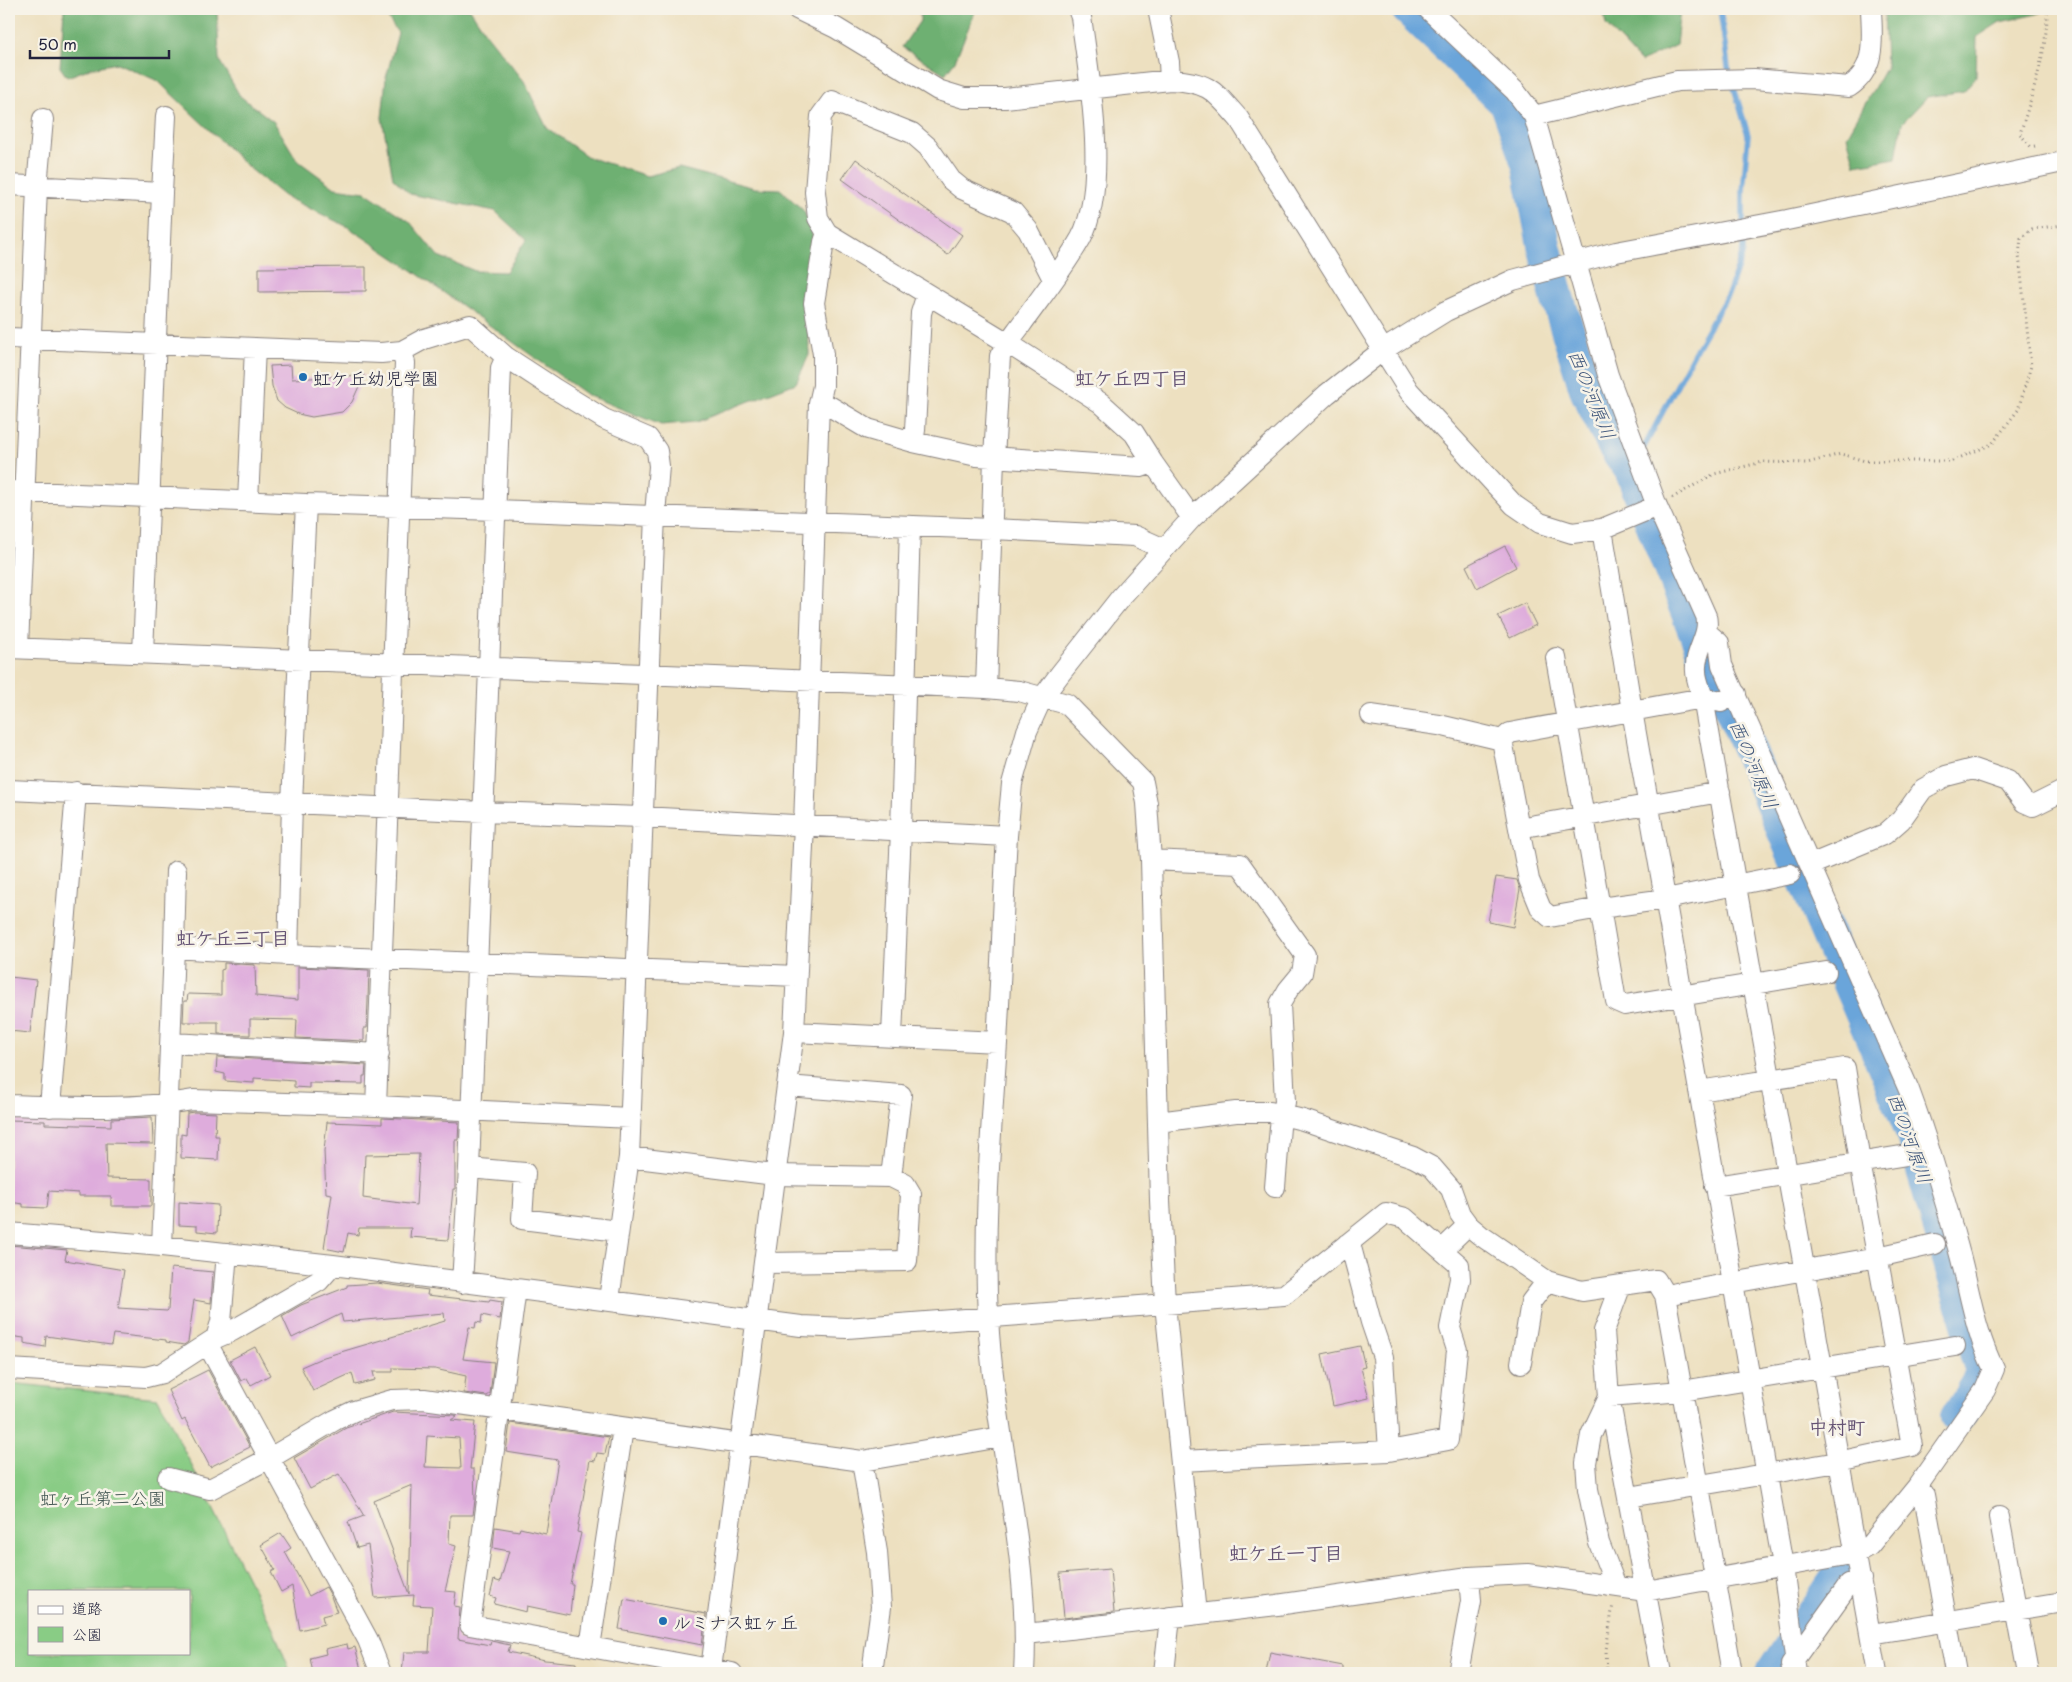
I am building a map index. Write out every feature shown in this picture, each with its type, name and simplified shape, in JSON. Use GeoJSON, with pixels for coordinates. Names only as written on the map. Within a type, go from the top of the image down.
{"type":"FeatureCollection","features":[{"type":"Feature","properties":{"kind":"street"},"geometry":{"type":"LineString","coordinates":[[797,9],[836,28],[938,90],[964,98],[1006,98],[1170,80],[1191,81],[1212,90],[1239,119],[1409,391],[1514,505],[1540,523],[1572,533],[1602,529],[1657,506]]}},
{"type":"Feature","properties":{"kind":"street"},"geometry":{"type":"LineString","coordinates":[[986,688],[994,458],[1000,356],[1006,342],[1081,238],[1089,220],[1095,178],[1091,88],[1081,17],[1078,9]]}},
{"type":"Feature","properties":{"kind":"street"},"geometry":{"type":"LineString","coordinates":[[1158,9],[1169,62],[1170,80]]}},
{"type":"Feature","properties":{"kind":"street"},"geometry":{"type":"LineString","coordinates":[[1026,1634],[1277,1605],[1468,1577],[1528,1574],[1646,1591],[1857,1553],[1870,1546],[1917,1486],[1985,1390],[1994,1369],[1984,1345],[1957,1243],[1909,1090],[1760,754],[1722,698],[1696,671],[1708,623],[1706,616],[1657,506],[1608,375],[1534,116],[1515,91],[1428,9]]}},
{"type":"Feature","properties":{"kind":"street"},"geometry":{"type":"LineString","coordinates":[[1534,116],[1678,81],[1754,79],[1849,87],[1860,80],[1872,52],[1872,9]]}},
{"type":"Feature","properties":{"kind":"street"},"geometry":{"type":"LineString","coordinates":[[1053,279],[1028,230],[1013,212],[962,189],[951,180],[928,147],[912,133],[832,101],[821,116],[814,192],[818,218],[827,233],[1102,403],[1134,433],[1153,464],[1192,518]]}},
{"type":"Feature","properties":{"kind":"street"},"geometry":{"type":"LineString","coordinates":[[142,653],[166,116]]}},
{"type":"Feature","properties":{"kind":"street"},"geometry":{"type":"LineString","coordinates":[[43,119],[37,187],[30,338],[16,491],[13,648],[904,684],[1019,691],[1068,704],[1078,712],[1143,782],[1147,803],[1152,860],[1158,1122],[1165,1304],[1196,1614]]}},
{"type":"Feature","properties":{"kind":"street"},"geometry":{"type":"LineString","coordinates":[[1024,1673],[1026,1634],[1022,1567],[992,1373],[985,1233],[997,1042],[1006,836],[1012,784],[1027,731],[1042,698],[1121,597],[1192,518],[1327,394],[1383,350],[1446,311],[1513,280],[1616,252],[1787,220],[2063,162]]}},
{"type":"Feature","properties":{"kind":"street"},"geometry":{"type":"LineString","coordinates":[[9,186],[162,193]]}},
{"type":"Feature","properties":{"kind":"street"},"geometry":{"type":"LineString","coordinates":[[711,1670],[765,1263],[774,1174],[794,1032],[804,825],[819,404],[822,386],[823,354],[814,303],[827,233]]}},
{"type":"Feature","properties":{"kind":"street"},"geometry":{"type":"LineString","coordinates":[[912,442],[915,430],[921,313],[927,294]]}},
{"type":"Feature","properties":{"kind":"street"},"geometry":{"type":"LineString","coordinates":[[9,338],[380,353],[402,351],[424,339],[470,325],[506,357],[552,388],[604,419],[648,438],[657,451],[659,466],[654,516],[629,1157],[610,1300]]}},
{"type":"Feature","properties":{"kind":"street"},"geometry":{"type":"LineString","coordinates":[[248,501],[255,348]]}},
{"type":"Feature","properties":{"kind":"street"},"geometry":{"type":"LineString","coordinates":[[376,1106],[386,808],[394,664],[405,363],[402,351]]}},
{"type":"Feature","properties":{"kind":"street"},"geometry":{"type":"LineString","coordinates":[[462,1283],[469,1168],[501,368],[506,357]]}},
{"type":"Feature","properties":{"kind":"street"},"geometry":{"type":"LineString","coordinates":[[819,404],[831,407],[868,429],[912,442],[994,458],[1140,467],[1153,464]]}},
{"type":"Feature","properties":{"kind":"street"},"geometry":{"type":"LineString","coordinates":[[16,491],[1135,536],[1164,549]]}},
{"type":"Feature","properties":{"kind":"street"},"geometry":{"type":"LineString","coordinates":[[288,955],[292,803],[306,504]]}},
{"type":"Feature","properties":{"kind":"street"},"geometry":{"type":"LineString","coordinates":[[892,1036],[901,830],[910,526]]}},
{"type":"Feature","properties":{"kind":"street"},"geometry":{"type":"LineString","coordinates":[[1602,529],[1648,804],[1783,1566],[1792,1669]]}},
{"type":"Feature","properties":{"kind":"street"},"geometry":{"type":"LineString","coordinates":[[1703,641],[1719,643],[1722,665],[1720,792],[1877,1673]]}},
{"type":"Feature","properties":{"kind":"street"},"geometry":{"type":"LineString","coordinates":[[1556,658],[1616,1001],[1625,1005],[1826,972]]}},
{"type":"Feature","properties":{"kind":"street"},"geometry":{"type":"LineString","coordinates":[[1502,740],[1510,733],[1632,711],[1722,698]]}},
{"type":"Feature","properties":{"kind":"street"},"geometry":{"type":"LineString","coordinates":[[1370,715],[1439,725],[1502,740]]}},
{"type":"Feature","properties":{"kind":"street"},"geometry":{"type":"LineString","coordinates":[[1502,740],[1529,880],[1541,909],[1550,917],[1600,908],[1666,900],[1790,874]]}},
{"type":"Feature","properties":{"kind":"street"},"geometry":{"type":"LineString","coordinates":[[1810,865],[1885,834],[1912,808],[1923,789],[1946,776],[1973,769],[2008,781],[2024,802],[2033,806],[2063,791]]}},
{"type":"Feature","properties":{"kind":"street"},"geometry":{"type":"LineString","coordinates":[[9,790],[386,808],[642,817],[1006,836]]}},
{"type":"Feature","properties":{"kind":"street"},"geometry":{"type":"LineString","coordinates":[[50,1107],[76,792]]}},
{"type":"Feature","properties":{"kind":"street"},"geometry":{"type":"LineString","coordinates":[[1519,828],[1720,792]]}},
{"type":"Feature","properties":{"kind":"street"},"geometry":{"type":"LineString","coordinates":[[1152,860],[1240,864],[1305,955],[1302,972],[1280,1004],[1285,1102],[1275,1187]]}},
{"type":"Feature","properties":{"kind":"street"},"geometry":{"type":"LineString","coordinates":[[162,1246],[176,871]]}},
{"type":"Feature","properties":{"kind":"street"},"geometry":{"type":"LineString","coordinates":[[174,948],[288,955],[796,976]]}},
{"type":"Feature","properties":{"kind":"street"},"geometry":{"type":"LineString","coordinates":[[794,1032],[997,1042]]}},
{"type":"Feature","properties":{"kind":"street"},"geometry":{"type":"LineString","coordinates":[[171,1043],[378,1054]]}},
{"type":"Feature","properties":{"kind":"street"},"geometry":{"type":"LineString","coordinates":[[1629,1497],[1838,1462],[1912,1446],[1860,1162],[1845,1068],[1699,1091]]}},
{"type":"Feature","properties":{"kind":"street"},"geometry":{"type":"LineString","coordinates":[[787,1086],[901,1095],[891,1178]]}},
{"type":"Feature","properties":{"kind":"street"},"geometry":{"type":"LineString","coordinates":[[9,1105],[50,1107],[166,1104],[193,1100],[376,1106],[471,1112],[631,1118]]}},
{"type":"Feature","properties":{"kind":"street"},"geometry":{"type":"LineString","coordinates":[[1158,1122],[1236,1112],[1283,1114],[1413,1156],[1432,1167],[1450,1189],[1460,1214],[1468,1225],[1547,1281],[1582,1291],[1656,1280],[1665,1295],[1732,1673]]}},
{"type":"Feature","properties":{"kind":"street"},"geometry":{"type":"LineString","coordinates":[[1715,1186],[1907,1155]]}},
{"type":"Feature","properties":{"kind":"street"},"geometry":{"type":"LineString","coordinates":[[629,1157],[774,1174],[891,1178],[905,1184],[911,1194],[906,1261],[765,1263]]}},
{"type":"Feature","properties":{"kind":"street"},"geometry":{"type":"LineString","coordinates":[[469,1168],[526,1173],[522,1219],[618,1231]]}},
{"type":"Feature","properties":{"kind":"street"},"geometry":{"type":"LineString","coordinates":[[9,1233],[162,1246],[333,1264],[462,1283],[610,1300],[801,1326],[848,1328],[1284,1295],[1386,1213],[1405,1218],[1443,1249],[1459,1265],[1460,1279],[1450,1328],[1457,1350],[1448,1440],[1389,1451],[1180,1461]]}},
{"type":"Feature","properties":{"kind":"street"},"geometry":{"type":"LineString","coordinates":[[1443,1249],[1468,1225]]}},
{"type":"Feature","properties":{"kind":"street"},"geometry":{"type":"LineString","coordinates":[[1347,1244],[1352,1251],[1371,1322],[1383,1358],[1389,1451]]}},
{"type":"Feature","properties":{"kind":"street"},"geometry":{"type":"LineString","coordinates":[[1665,1295],[1878,1257],[1935,1244]]}},
{"type":"Feature","properties":{"kind":"street"},"geometry":{"type":"LineString","coordinates":[[212,1341],[221,1322],[227,1253]]}},
{"type":"Feature","properties":{"kind":"street"},"geometry":{"type":"LineString","coordinates":[[9,1369],[146,1377],[162,1373],[212,1341],[319,1281],[333,1264]]}},
{"type":"Feature","properties":{"kind":"street"},"geometry":{"type":"LineString","coordinates":[[1521,1362],[1531,1302],[1547,1281]]}},
{"type":"Feature","properties":{"kind":"street"},"geometry":{"type":"LineString","coordinates":[[1621,1285],[1604,1331],[1610,1397],[1661,1673]]}},
{"type":"Feature","properties":{"kind":"street"},"geometry":{"type":"LineString","coordinates":[[516,1289],[470,1625],[732,1673]]}},
{"type":"Feature","properties":{"kind":"street"},"geometry":{"type":"LineString","coordinates":[[212,1341],[270,1458],[335,1582],[368,1640],[381,1673]]}},
{"type":"Feature","properties":{"kind":"street"},"geometry":{"type":"LineString","coordinates":[[1610,1397],[1682,1391],[1955,1346]]}},
{"type":"Feature","properties":{"kind":"street"},"geometry":{"type":"LineString","coordinates":[[1610,1397],[1591,1434],[1586,1464],[1588,1488],[1599,1543],[1616,1586]]}},
{"type":"Feature","properties":{"kind":"street"},"geometry":{"type":"LineString","coordinates":[[168,1478],[210,1489],[270,1458],[334,1420],[354,1411],[392,1400],[424,1399],[862,1460],[1001,1437]]}},
{"type":"Feature","properties":{"kind":"street"},"geometry":{"type":"LineString","coordinates":[[590,1647],[624,1428]]}},
{"type":"Feature","properties":{"kind":"street"},"geometry":{"type":"LineString","coordinates":[[862,1460],[877,1552],[881,1607],[872,1673]]}},
{"type":"Feature","properties":{"kind":"street"},"geometry":{"type":"LineString","coordinates":[[1917,1486],[1924,1495],[1956,1673]]}},
{"type":"Feature","properties":{"kind":"street"},"geometry":{"type":"LineString","coordinates":[[1999,1517],[2028,1673]]}},
{"type":"Feature","properties":{"kind":"street"},"geometry":{"type":"LineString","coordinates":[[1458,1673],[1471,1602],[1468,1577]]}},
{"type":"Feature","properties":{"kind":"street"},"geometry":{"type":"LineString","coordinates":[[1792,1669],[1849,1584],[1861,1580]]}},
{"type":"Feature","properties":{"kind":"street"},"geometry":{"type":"LineString","coordinates":[[1870,1634],[2017,1608],[2063,1602]]}},
{"type":"Feature","properties":{"kind":"street"},"geometry":{"type":"LineString","coordinates":[[1164,1673],[1170,1617]]}},
{"type":"Feature","properties":{"kind":"path"},"geometry":{"type":"LineString","coordinates":[[2039,146],[2031,147],[2020,134],[2036,81],[2048,21],[2048,9]]}},
{"type":"Feature","properties":{"kind":"path"},"geometry":{"type":"LineString","coordinates":[[1657,506],[1714,474],[1763,462],[1807,463],[1841,454],[1865,461],[1952,461],[1992,444],[2018,410],[2031,366],[2019,255],[2021,238],[2032,228],[2063,225]]}},
{"type":"Feature","properties":{"kind":"path"},"geometry":{"type":"LineString","coordinates":[[1607,1673],[1606,1650],[1616,1586]]}},
{"type":"Feature","properties":{"kind":"green space"},"geometry":{"type":"Polygon","coordinates":[[[64,9],[217,9],[219,60],[240,96],[274,122],[297,160],[335,188],[365,192],[409,221],[438,256],[475,271],[506,272],[526,240],[495,211],[410,194],[393,178],[382,118],[386,78],[398,33],[382,9],[470,9],[485,32],[524,81],[547,128],[588,157],[647,176],[679,168],[755,188],[780,189],[804,211],[816,245],[808,301],[809,355],[796,383],[696,422],[661,425],[587,395],[412,270],[348,227],[284,196],[248,167],[158,81],[117,63],[91,68],[67,77],[60,67],[64,9]]]}},
{"type":"Feature","properties":{"kind":"green space"},"geometry":{"type":"Polygon","coordinates":[[[920,9],[976,9],[955,61],[945,74],[902,47],[920,21],[920,9]]]}},
{"type":"Feature","properties":{"kind":"green space"},"geometry":{"type":"Polygon","coordinates":[[[1603,9],[1680,9],[1676,45],[1641,62],[1606,25],[1603,9]]]}},
{"type":"Feature","properties":{"kind":"green space"},"geometry":{"type":"Polygon","coordinates":[[[1884,9],[2047,9],[2037,14],[2000,22],[1977,37],[1976,76],[1964,91],[1927,97],[1902,123],[1896,158],[1855,165],[1847,136],[1886,67],[1884,9]]]}},
{"type":"Feature","properties":{"kind":"green space","name":"虹ヶ丘第二公園"},"geometry":{"type":"Polygon","coordinates":[[[9,1383],[158,1398],[274,1631],[291,1673],[9,1673],[9,1383]]]}},
{"type":"Feature","properties":{"kind":"building"},"geometry":{"type":"Polygon","coordinates":[[[856,159],[962,235],[948,255],[842,179],[856,159]]]}},
{"type":"Feature","properties":{"kind":"building"},"geometry":{"type":"Polygon","coordinates":[[[366,267],[366,291],[259,292],[259,268],[366,267]]]}},
{"type":"Feature","properties":{"kind":"building"},"geometry":{"type":"Polygon","coordinates":[[[291,365],[292,379],[364,375],[352,402],[342,412],[312,417],[298,414],[285,408],[277,401],[272,386],[270,366],[291,365]]]}},
{"type":"Feature","properties":{"kind":"building"},"geometry":{"type":"Polygon","coordinates":[[[1505,546],[1516,567],[1477,588],[1466,566],[1505,546]]]}},
{"type":"Feature","properties":{"kind":"building"},"geometry":{"type":"Polygon","coordinates":[[[1525,603],[1536,625],[1510,638],[1498,616],[1525,603]]]}},
{"type":"Feature","properties":{"kind":"building"},"geometry":{"type":"Polygon","coordinates":[[[1496,877],[1517,880],[1520,889],[1513,927],[1488,922],[1496,877]]]}},
{"type":"Feature","properties":{"kind":"building"},"geometry":{"type":"Polygon","coordinates":[[[224,963],[255,965],[256,996],[298,1000],[298,967],[369,970],[367,1028],[364,1028],[364,1041],[296,1038],[297,1020],[250,1019],[250,1035],[218,1034],[218,1022],[183,1022],[184,1001],[187,1001],[188,994],[221,995],[221,970],[224,969],[224,963]]]}},
{"type":"Feature","properties":{"kind":"building"},"geometry":{"type":"Polygon","coordinates":[[[10,977],[36,980],[30,1033],[9,1031],[10,977]]]}},
{"type":"Feature","properties":{"kind":"building"},"geometry":{"type":"Polygon","coordinates":[[[217,1057],[366,1065],[365,1076],[363,1076],[363,1084],[309,1083],[309,1088],[294,1087],[294,1081],[254,1078],[254,1083],[225,1081],[225,1074],[216,1072],[217,1057]]]}},
{"type":"Feature","properties":{"kind":"building"},"geometry":{"type":"Polygon","coordinates":[[[187,1113],[216,1113],[215,1136],[219,1136],[218,1160],[181,1158],[181,1134],[186,1135],[187,1113]]]}},
{"type":"Feature","properties":{"kind":"building"},"geometry":{"type":"Polygon","coordinates":[[[152,1117],[153,1144],[106,1143],[107,1178],[151,1179],[151,1206],[111,1206],[111,1196],[79,1196],[79,1193],[49,1191],[47,1208],[23,1207],[23,1204],[9,1202],[9,1120],[45,1121],[45,1124],[111,1126],[111,1119],[152,1117]]]}},
{"type":"Feature","properties":{"kind":"building"},"geometry":{"type":"Polygon","coordinates":[[[382,1118],[459,1122],[458,1140],[455,1140],[455,1189],[453,1189],[448,1240],[410,1237],[411,1228],[359,1228],[358,1235],[348,1233],[344,1252],[324,1248],[332,1194],[326,1193],[324,1151],[327,1122],[382,1124],[382,1118]],[[419,1154],[365,1155],[363,1198],[416,1205],[419,1154]]]}},
{"type":"Feature","properties":{"kind":"building"},"geometry":{"type":"Polygon","coordinates":[[[179,1202],[218,1205],[217,1233],[197,1231],[197,1226],[179,1225],[179,1202]]]}},
{"type":"Feature","properties":{"kind":"building"},"geometry":{"type":"Polygon","coordinates":[[[9,1245],[67,1250],[65,1260],[124,1270],[118,1308],[167,1311],[171,1268],[213,1272],[211,1303],[194,1300],[188,1342],[184,1345],[166,1342],[166,1340],[113,1334],[111,1345],[46,1336],[45,1347],[24,1343],[24,1338],[9,1336],[9,1245]]]}},
{"type":"Feature","properties":{"kind":"building"},"geometry":{"type":"Polygon","coordinates":[[[377,1283],[428,1290],[427,1295],[502,1302],[500,1319],[482,1315],[481,1323],[476,1322],[475,1328],[469,1327],[463,1359],[494,1362],[490,1394],[487,1396],[464,1393],[466,1376],[435,1369],[393,1368],[393,1372],[373,1372],[375,1380],[355,1385],[352,1373],[313,1391],[301,1367],[324,1357],[445,1321],[444,1313],[343,1322],[341,1314],[292,1338],[282,1316],[301,1305],[347,1287],[347,1285],[377,1283]]]}},
{"type":"Feature","properties":{"kind":"building"},"geometry":{"type":"Polygon","coordinates":[[[1360,1346],[1365,1367],[1361,1368],[1369,1398],[1333,1406],[1322,1354],[1360,1346]]]}},
{"type":"Feature","properties":{"kind":"building"},"geometry":{"type":"Polygon","coordinates":[[[255,1347],[270,1375],[251,1385],[247,1378],[241,1381],[230,1360],[255,1347]]]}},
{"type":"Feature","properties":{"kind":"building"},"geometry":{"type":"Polygon","coordinates":[[[208,1370],[250,1447],[210,1467],[185,1419],[182,1421],[168,1390],[208,1370]]]}},
{"type":"Feature","properties":{"kind":"building"},"geometry":{"type":"Polygon","coordinates":[[[393,1412],[455,1415],[457,1416],[451,1420],[475,1422],[470,1469],[474,1469],[475,1500],[473,1515],[450,1515],[449,1544],[456,1546],[445,1591],[456,1592],[454,1606],[460,1607],[458,1639],[490,1645],[491,1641],[510,1645],[508,1652],[545,1660],[576,1663],[576,1673],[402,1673],[404,1652],[429,1652],[432,1606],[413,1605],[414,1595],[375,1598],[368,1545],[357,1548],[348,1522],[364,1516],[339,1474],[310,1489],[294,1458],[346,1428],[393,1412]],[[427,1436],[425,1467],[461,1468],[459,1438],[427,1436]],[[412,1485],[374,1501],[409,1594],[412,1485]]]}},
{"type":"Feature","properties":{"kind":"building"},"geometry":{"type":"Polygon","coordinates":[[[510,1423],[609,1437],[605,1454],[597,1453],[595,1461],[590,1460],[577,1532],[581,1533],[570,1584],[573,1584],[570,1615],[527,1606],[526,1612],[494,1604],[496,1598],[490,1596],[494,1580],[500,1582],[509,1551],[493,1548],[495,1527],[519,1531],[520,1528],[546,1534],[558,1460],[506,1452],[510,1423]]]}},
{"type":"Feature","properties":{"kind":"building"},"geometry":{"type":"Polygon","coordinates":[[[281,1533],[291,1548],[285,1552],[309,1596],[326,1587],[330,1594],[337,1612],[322,1616],[324,1624],[300,1630],[292,1586],[281,1592],[271,1572],[275,1570],[261,1545],[281,1533]]]}},
{"type":"Feature","properties":{"kind":"building"},"geometry":{"type":"Polygon","coordinates":[[[1110,1569],[1114,1612],[1064,1618],[1060,1573],[1110,1569]]]}},
{"type":"Feature","properties":{"kind":"building","name":"ルミナス虹ヶ丘"},"geometry":{"type":"Polygon","coordinates":[[[624,1599],[706,1614],[702,1645],[619,1629],[624,1599]]]}},
{"type":"Feature","properties":{"kind":"building"},"geometry":{"type":"Polygon","coordinates":[[[347,1644],[348,1649],[355,1647],[362,1673],[313,1673],[310,1658],[326,1654],[325,1649],[347,1644]]]}},
{"type":"Feature","properties":{"kind":"building"},"geometry":{"type":"Polygon","coordinates":[[[1270,1652],[1343,1666],[1343,1673],[1266,1673],[1270,1652]]]}},
{"type":"Feature","properties":{"kind":"waterway","name":"西の河原川"},"geometry":{"type":"LineString","coordinates":[[1408,9],[1507,104],[1529,166],[1544,245],[1557,297],[1587,392],[1614,446],[1631,470],[1710,669],[1734,715],[1911,1129],[1982,1372],[1977,1385],[1957,1417]]}},
{"type":"Feature","properties":{"kind":"waterway"},"geometry":{"type":"LineString","coordinates":[[1642,451],[1729,292],[1743,252],[1743,191],[1748,135],[1728,67],[1720,9]]}},
{"type":"Feature","properties":{"kind":"waterway","name":"西の河原川"},"geometry":{"type":"LineString","coordinates":[[1773,1673],[1839,1574]]}},
{"type":"Feature","properties":{"kind":"place","name":"虹ケ丘幼児学園"},"geometry":{"type":"Point","coordinates":[303,377]}},
{"type":"Feature","properties":{"kind":"place","name":"ルミナス虹ヶ丘"},"geometry":{"type":"Point","coordinates":[663,1621]}},
{"type":"Feature","properties":{"kind":"district","name":"虹ケ丘四丁目"},"geometry":{"type":"Point","coordinates":[1132,377]}},
{"type":"Feature","properties":{"kind":"district","name":"虹ケ丘三丁目"},"geometry":{"type":"Point","coordinates":[233,937]}},
{"type":"Feature","properties":{"kind":"district","name":"中村町"},"geometry":{"type":"Point","coordinates":[1837,1426]}},
{"type":"Feature","properties":{"kind":"district","name":"虹ケ丘一丁目"},"geometry":{"type":"Point","coordinates":[1286,1552]}}]}
